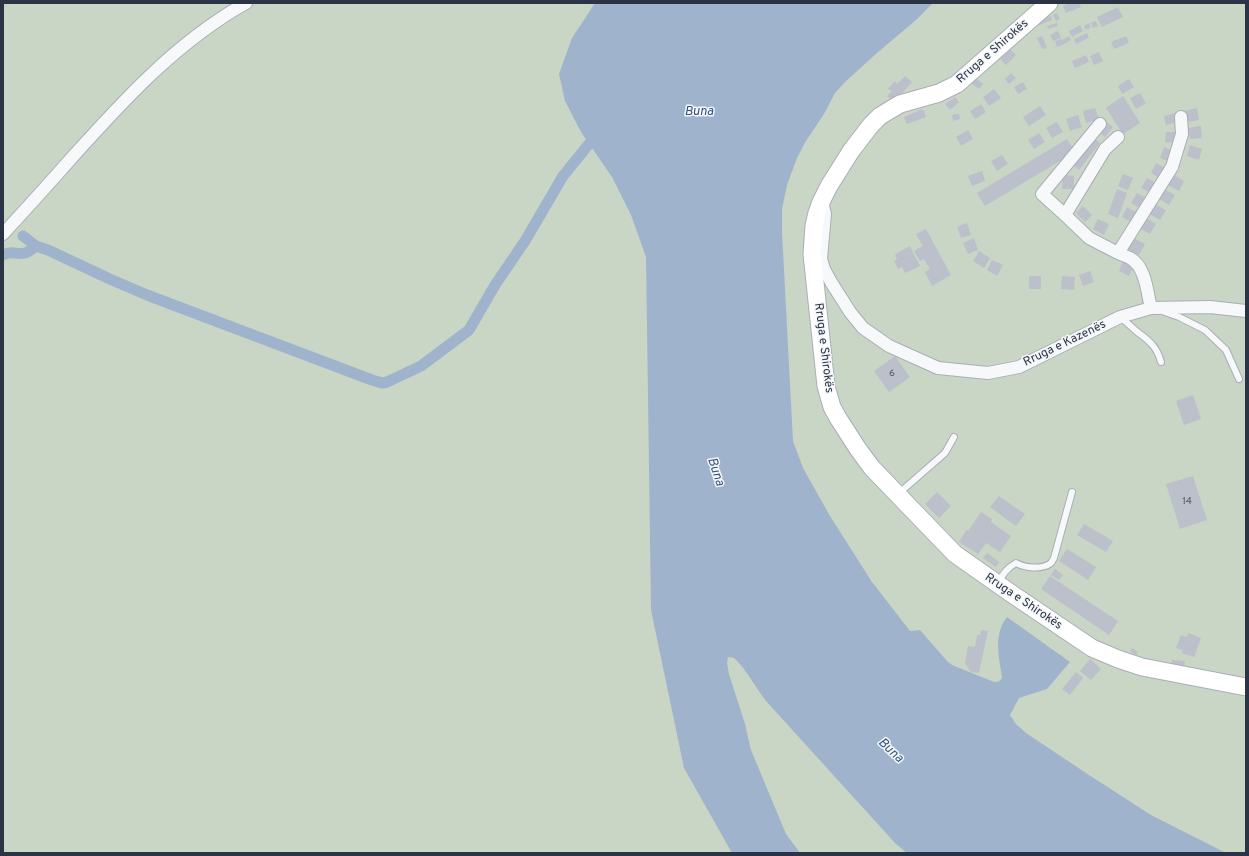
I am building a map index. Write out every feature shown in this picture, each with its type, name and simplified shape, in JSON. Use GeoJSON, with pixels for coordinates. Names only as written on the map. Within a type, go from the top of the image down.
{"type":"FeatureCollection","features":[{"type":"Feature","properties":{"kind":"main road","name":"Rruga e Shirokës"},"geometry":{"type":"LineString","coordinates":[[1049,3],[957,84],[939,93],[900,104],[880,116],[851,151],[829,186],[820,202],[814,226],[812,254],[828,395],[838,418],[872,468],[955,554],[997,584],[1092,648],[1107,655],[1142,667],[1246,687]]}},
{"type":"Feature","properties":{"kind":"street"},"geometry":{"type":"LineString","coordinates":[[3,234],[126,99],[158,67],[197,36],[246,3]]}},
{"type":"Feature","properties":{"kind":"street"},"geometry":{"type":"LineString","coordinates":[[1118,253],[1172,167],[1182,134],[1181,117]]}},
{"type":"Feature","properties":{"kind":"street"},"geometry":{"type":"LineString","coordinates":[[1100,124],[1042,194],[1089,238],[1130,258],[1136,263],[1142,272],[1151,308]]}},
{"type":"Feature","properties":{"kind":"street"},"geometry":{"type":"LineString","coordinates":[[1065,215],[1105,149],[1118,137]]}},
{"type":"Feature","properties":{"kind":"street","name":"Rruga e Kazenës"},"geometry":{"type":"LineString","coordinates":[[820,202],[825,214],[821,260],[831,282],[846,306],[863,328],[889,346],[938,368],[988,373],[1019,367],[1120,317],[1151,308],[1210,307],[1246,311]]}},
{"type":"Feature","properties":{"kind":"lane"},"geometry":{"type":"LineString","coordinates":[[1151,308],[1179,317],[1205,330],[1226,350],[1239,380]]}},
{"type":"Feature","properties":{"kind":"lane"},"geometry":{"type":"LineString","coordinates":[[1120,317],[1148,340],[1157,352],[1161,362]]}},
{"type":"Feature","properties":{"kind":"lane"},"geometry":{"type":"LineString","coordinates":[[898,494],[945,453],[954,436]]}},
{"type":"Feature","properties":{"kind":"lane"},"geometry":{"type":"LineString","coordinates":[[997,584],[1004,572],[1016,563],[1021,566],[1043,567],[1051,563],[1054,558],[1072,492]]}},
{"type":"Feature","properties":{"kind":"green space"},"geometry":{"type":"Polygon","coordinates":[[[3,3],[1246,3],[1246,853],[3,853],[3,3]]]}},
{"type":"Feature","properties":{"kind":"water","name":"Buna"},"geometry":{"type":"Polygon","coordinates":[[[595,3],[933,3],[916,20],[845,82],[835,93],[797,158],[787,185],[782,209],[782,232],[793,441],[803,468],[830,516],[872,582],[910,631],[920,630],[952,665],[997,682],[1002,677],[998,639],[1007,617],[1070,662],[1047,689],[1019,698],[1010,715],[1016,724],[1026,733],[1151,815],[1226,853],[907,853],[895,843],[766,701],[739,663],[734,658],[728,657],[727,663],[729,674],[745,724],[751,750],[786,834],[800,853],[732,853],[684,768],[651,610],[646,257],[631,215],[612,177],[581,132],[565,101],[559,74],[572,38],[595,3]]]}},
{"type":"Feature","properties":{"kind":"building"},"geometry":{"type":"Polygon","coordinates":[[[1069,3],[1079,3],[1081,7],[1066,13],[1063,6],[1069,3]]]}},
{"type":"Feature","properties":{"kind":"building"},"geometry":{"type":"Polygon","coordinates":[[[1118,7],[1123,17],[1102,27],[1097,17],[1118,7]]]}},
{"type":"Feature","properties":{"kind":"building"},"geometry":{"type":"Polygon","coordinates":[[[1057,13],[1060,19],[1056,21],[1053,15],[1057,13]]]}},
{"type":"Feature","properties":{"kind":"building"},"geometry":{"type":"Polygon","coordinates":[[[1051,16],[1052,20],[1039,25],[1037,21],[1051,16]]]}},
{"type":"Feature","properties":{"kind":"building"},"geometry":{"type":"Polygon","coordinates":[[[1096,21],[1098,26],[1093,28],[1091,23],[1096,21]]]}},
{"type":"Feature","properties":{"kind":"building"},"geometry":{"type":"Polygon","coordinates":[[[1057,23],[1058,26],[1048,29],[1047,26],[1057,23]]]}},
{"type":"Feature","properties":{"kind":"building"},"geometry":{"type":"Polygon","coordinates":[[[1089,23],[1091,27],[1086,30],[1084,26],[1089,23]]]}},
{"type":"Feature","properties":{"kind":"building"},"geometry":{"type":"Polygon","coordinates":[[[1080,25],[1083,31],[1072,37],[1069,31],[1080,25]]]}},
{"type":"Feature","properties":{"kind":"building"},"geometry":{"type":"Polygon","coordinates":[[[1058,31],[1061,38],[1053,41],[1050,35],[1058,31]]]}},
{"type":"Feature","properties":{"kind":"building"},"geometry":{"type":"Polygon","coordinates":[[[1087,33],[1089,38],[1076,44],[1074,39],[1087,33]]]}},
{"type":"Feature","properties":{"kind":"building"},"geometry":{"type":"Polygon","coordinates":[[[1042,36],[1047,48],[1042,49],[1037,38],[1042,36]]]}},
{"type":"Feature","properties":{"kind":"building"},"geometry":{"type":"Polygon","coordinates":[[[1069,36],[1071,40],[1064,44],[1062,40],[1069,36]]]}},
{"type":"Feature","properties":{"kind":"building"},"geometry":{"type":"Polygon","coordinates":[[[1126,36],[1129,43],[1114,49],[1111,42],[1126,36]]]}},
{"type":"Feature","properties":{"kind":"building"},"geometry":{"type":"Polygon","coordinates":[[[1061,39],[1064,44],[1057,47],[1055,41],[1061,39]]]}},
{"type":"Feature","properties":{"kind":"building"},"geometry":{"type":"Polygon","coordinates":[[[1010,49],[1016,55],[1006,65],[1000,59],[1010,49]]]}},
{"type":"Feature","properties":{"kind":"building"},"geometry":{"type":"Polygon","coordinates":[[[1099,52],[1103,61],[1094,65],[1090,56],[1099,52]]]}},
{"type":"Feature","properties":{"kind":"building"},"geometry":{"type":"Polygon","coordinates":[[[1086,55],[1089,62],[1075,68],[1072,61],[1086,55]]]}},
{"type":"Feature","properties":{"kind":"building"},"geometry":{"type":"Polygon","coordinates":[[[1011,73],[1016,78],[1009,84],[1005,79],[1011,73]]]}},
{"type":"Feature","properties":{"kind":"building"},"geometry":{"type":"Polygon","coordinates":[[[905,76],[912,82],[894,102],[887,96],[892,91],[888,89],[895,81],[897,84],[905,76]]]}},
{"type":"Feature","properties":{"kind":"building"},"geometry":{"type":"Polygon","coordinates":[[[976,78],[983,84],[979,89],[971,83],[976,78]]]}},
{"type":"Feature","properties":{"kind":"building"},"geometry":{"type":"Polygon","coordinates":[[[1129,79],[1134,87],[1122,94],[1118,86],[1129,79]]]}},
{"type":"Feature","properties":{"kind":"building"},"geometry":{"type":"Polygon","coordinates":[[[1023,82],[1027,89],[1018,94],[1014,87],[1023,82]]]}},
{"type":"Feature","properties":{"kind":"building"},"geometry":{"type":"Polygon","coordinates":[[[994,89],[1001,98],[989,106],[983,97],[994,89]]]}},
{"type":"Feature","properties":{"kind":"building"},"geometry":{"type":"Polygon","coordinates":[[[1140,93],[1146,103],[1136,109],[1130,98],[1140,93]]]}},
{"type":"Feature","properties":{"kind":"building"},"geometry":{"type":"Polygon","coordinates":[[[1123,96],[1140,123],[1123,134],[1106,108],[1123,96]]]}},
{"type":"Feature","properties":{"kind":"building"},"geometry":{"type":"Polygon","coordinates":[[[955,97],[959,102],[950,110],[945,104],[955,97]]]}},
{"type":"Feature","properties":{"kind":"building"},"geometry":{"type":"Polygon","coordinates":[[[981,104],[986,112],[975,119],[970,111],[981,104]]]}},
{"type":"Feature","properties":{"kind":"building"},"geometry":{"type":"Polygon","coordinates":[[[1040,106],[1046,115],[1029,126],[1023,117],[1040,106]]]}},
{"type":"Feature","properties":{"kind":"building"},"geometry":{"type":"Polygon","coordinates":[[[1095,108],[1099,119],[1086,123],[1083,111],[1095,108]]]}},
{"type":"Feature","properties":{"kind":"building"},"geometry":{"type":"Polygon","coordinates":[[[1197,108],[1199,120],[1187,122],[1184,111],[1197,108]]]}},
{"type":"Feature","properties":{"kind":"building"},"geometry":{"type":"Polygon","coordinates":[[[923,109],[926,117],[907,124],[904,117],[923,109]]]}},
{"type":"Feature","properties":{"kind":"building"},"geometry":{"type":"Polygon","coordinates":[[[1176,113],[1178,122],[1166,125],[1164,116],[1176,113]]]}},
{"type":"Feature","properties":{"kind":"building"},"geometry":{"type":"Polygon","coordinates":[[[959,114],[960,119],[953,121],[952,115],[959,114]]]}},
{"type":"Feature","properties":{"kind":"building"},"geometry":{"type":"Polygon","coordinates":[[[1078,115],[1082,127],[1070,131],[1066,119],[1078,115]]]}},
{"type":"Feature","properties":{"kind":"building"},"geometry":{"type":"Polygon","coordinates":[[[1104,120],[1113,127],[1105,137],[1096,130],[1104,120]]]}},
{"type":"Feature","properties":{"kind":"building"},"geometry":{"type":"Polygon","coordinates":[[[1057,122],[1063,132],[1052,138],[1046,128],[1057,122]]]}},
{"type":"Feature","properties":{"kind":"building"},"geometry":{"type":"Polygon","coordinates":[[[1201,126],[1202,138],[1190,139],[1188,128],[1201,126]]]}},
{"type":"Feature","properties":{"kind":"building"},"geometry":{"type":"Polygon","coordinates":[[[968,130],[973,139],[961,146],[956,137],[968,130]]]}},
{"type":"Feature","properties":{"kind":"building"},"geometry":{"type":"Polygon","coordinates":[[[1166,132],[1178,132],[1177,143],[1165,142],[1166,132]]]}},
{"type":"Feature","properties":{"kind":"building"},"geometry":{"type":"Polygon","coordinates":[[[1039,133],[1045,142],[1034,149],[1028,140],[1039,133]]]}},
{"type":"Feature","properties":{"kind":"building"},"geometry":{"type":"Polygon","coordinates":[[[1091,136],[1100,143],[1079,170],[1070,163],[1091,136]]]}},
{"type":"Feature","properties":{"kind":"building"},"geometry":{"type":"Polygon","coordinates":[[[1067,139],[1075,152],[985,206],[977,193],[1067,139]]]}},
{"type":"Feature","properties":{"kind":"building"},"geometry":{"type":"Polygon","coordinates":[[[1190,145],[1202,149],[1199,160],[1187,156],[1190,145]]]}},
{"type":"Feature","properties":{"kind":"building"},"geometry":{"type":"Polygon","coordinates":[[[1164,147],[1175,152],[1170,162],[1160,158],[1164,147]]]}},
{"type":"Feature","properties":{"kind":"building"},"geometry":{"type":"Polygon","coordinates":[[[1002,155],[1008,164],[997,171],[991,161],[1002,155]]]}},
{"type":"Feature","properties":{"kind":"building"},"geometry":{"type":"Polygon","coordinates":[[[1156,163],[1167,169],[1161,179],[1151,173],[1156,163]]]}},
{"type":"Feature","properties":{"kind":"building"},"geometry":{"type":"Polygon","coordinates":[[[982,171],[985,181],[972,186],[968,176],[982,171]]]}},
{"type":"Feature","properties":{"kind":"building"},"geometry":{"type":"Polygon","coordinates":[[[1123,174],[1133,178],[1128,190],[1118,186],[1123,174]]]}},
{"type":"Feature","properties":{"kind":"building"},"geometry":{"type":"Polygon","coordinates":[[[1063,175],[1074,176],[1074,189],[1062,189],[1063,175]]]}},
{"type":"Feature","properties":{"kind":"building"},"geometry":{"type":"Polygon","coordinates":[[[1174,175],[1184,181],[1179,191],[1168,185],[1174,175]]]}},
{"type":"Feature","properties":{"kind":"building"},"geometry":{"type":"Polygon","coordinates":[[[1147,178],[1158,184],[1153,194],[1141,188],[1147,178]]]}},
{"type":"Feature","properties":{"kind":"building"},"geometry":{"type":"Polygon","coordinates":[[[1117,189],[1127,193],[1118,218],[1108,214],[1117,189]]]}},
{"type":"Feature","properties":{"kind":"building"},"geometry":{"type":"Polygon","coordinates":[[[1164,189],[1175,195],[1169,205],[1159,199],[1164,189]]]}},
{"type":"Feature","properties":{"kind":"building"},"geometry":{"type":"Polygon","coordinates":[[[1137,193],[1147,198],[1141,209],[1131,203],[1137,193]]]}},
{"type":"Feature","properties":{"kind":"building"},"geometry":{"type":"Polygon","coordinates":[[[1155,204],[1166,210],[1160,220],[1149,214],[1155,204]]]}},
{"type":"Feature","properties":{"kind":"building"},"geometry":{"type":"Polygon","coordinates":[[[1083,206],[1092,215],[1085,222],[1076,213],[1083,206]]]}},
{"type":"Feature","properties":{"kind":"building"},"geometry":{"type":"Polygon","coordinates":[[[1127,207],[1138,213],[1133,223],[1122,217],[1127,207]]]}},
{"type":"Feature","properties":{"kind":"building"},"geometry":{"type":"Polygon","coordinates":[[[1145,217],[1156,224],[1150,234],[1139,228],[1145,217]]]}},
{"type":"Feature","properties":{"kind":"building"},"geometry":{"type":"Polygon","coordinates":[[[1098,219],[1109,224],[1104,235],[1093,229],[1098,219]]]}},
{"type":"Feature","properties":{"kind":"building"},"geometry":{"type":"Polygon","coordinates":[[[967,223],[971,235],[961,238],[957,227],[967,223]]]}},
{"type":"Feature","properties":{"kind":"building"},"geometry":{"type":"Polygon","coordinates":[[[926,229],[951,275],[932,286],[925,272],[930,269],[924,259],[920,261],[914,251],[923,246],[916,234],[926,229]]]}},
{"type":"Feature","properties":{"kind":"building"},"geometry":{"type":"Polygon","coordinates":[[[1132,237],[1145,244],[1139,255],[1126,248],[1132,237]]]}},
{"type":"Feature","properties":{"kind":"building"},"geometry":{"type":"Polygon","coordinates":[[[974,238],[978,250],[968,254],[963,243],[974,238]]]}},
{"type":"Feature","properties":{"kind":"building"},"geometry":{"type":"Polygon","coordinates":[[[910,246],[920,266],[905,273],[902,267],[898,269],[894,261],[897,259],[895,254],[910,246]]]}},
{"type":"Feature","properties":{"kind":"building"},"geometry":{"type":"Polygon","coordinates":[[[979,251],[990,258],[984,268],[973,261],[979,251]]]}},
{"type":"Feature","properties":{"kind":"building"},"geometry":{"type":"Polygon","coordinates":[[[992,260],[1003,265],[997,276],[987,270],[992,260]]]}},
{"type":"Feature","properties":{"kind":"building"},"geometry":{"type":"Polygon","coordinates":[[[1123,261],[1134,266],[1129,276],[1119,271],[1123,261]]]}},
{"type":"Feature","properties":{"kind":"building"},"geometry":{"type":"Polygon","coordinates":[[[1090,271],[1094,282],[1083,286],[1079,275],[1090,271]]]}},
{"type":"Feature","properties":{"kind":"building"},"geometry":{"type":"Polygon","coordinates":[[[1029,276],[1041,276],[1041,289],[1029,289],[1029,276]]]}},
{"type":"Feature","properties":{"kind":"building"},"geometry":{"type":"Polygon","coordinates":[[[1062,276],[1075,277],[1074,290],[1061,289],[1062,276]]]}},
{"type":"Feature","properties":{"kind":"building"},"geometry":{"type":"Polygon","coordinates":[[[895,356],[910,377],[889,392],[874,371],[895,356]]]}},
{"type":"Feature","properties":{"kind":"building"},"geometry":{"type":"Polygon","coordinates":[[[1193,395],[1201,419],[1184,425],[1176,401],[1193,395]]]}},
{"type":"Feature","properties":{"kind":"building"},"geometry":{"type":"Polygon","coordinates":[[[1193,476],[1207,520],[1180,529],[1166,484],[1193,476]]]}},
{"type":"Feature","properties":{"kind":"building"},"geometry":{"type":"Polygon","coordinates":[[[937,492],[951,506],[939,518],[925,504],[937,492]]]}},
{"type":"Feature","properties":{"kind":"building"},"geometry":{"type":"Polygon","coordinates":[[[999,496],[1025,514],[1016,526],[990,507],[999,496]]]}},
{"type":"Feature","properties":{"kind":"building"},"geometry":{"type":"Polygon","coordinates":[[[981,512],[992,519],[991,522],[1011,536],[1000,552],[986,543],[978,554],[959,542],[967,529],[968,531],[981,512]]]}},
{"type":"Feature","properties":{"kind":"building"},"geometry":{"type":"Polygon","coordinates":[[[1084,524],[1113,541],[1106,552],[1077,535],[1084,524]]]}},
{"type":"Feature","properties":{"kind":"building"},"geometry":{"type":"Polygon","coordinates":[[[1067,549],[1096,567],[1088,580],[1059,561],[1067,549]]]}},
{"type":"Feature","properties":{"kind":"building"},"geometry":{"type":"Polygon","coordinates":[[[987,553],[999,562],[996,567],[983,558],[987,553]]]}},
{"type":"Feature","properties":{"kind":"building"},"geometry":{"type":"Polygon","coordinates":[[[1055,569],[1063,575],[1059,580],[1051,575],[1055,569]]]}},
{"type":"Feature","properties":{"kind":"building"},"geometry":{"type":"Polygon","coordinates":[[[1050,576],[1118,621],[1109,635],[1041,589],[1050,576]]]}},
{"type":"Feature","properties":{"kind":"building"},"geometry":{"type":"Polygon","coordinates":[[[981,630],[988,631],[979,673],[971,672],[965,663],[968,646],[975,647],[977,635],[980,635],[981,630]]]}},
{"type":"Feature","properties":{"kind":"building"},"geometry":{"type":"Polygon","coordinates":[[[1188,633],[1201,638],[1194,657],[1182,653],[1183,650],[1176,648],[1181,635],[1187,637],[1188,633]]]}},
{"type":"Feature","properties":{"kind":"building"},"geometry":{"type":"Polygon","coordinates":[[[1132,648],[1138,652],[1136,655],[1130,651],[1132,648]]]}},
{"type":"Feature","properties":{"kind":"building"},"geometry":{"type":"Polygon","coordinates":[[[1090,659],[1101,669],[1091,680],[1080,671],[1090,659]]]}},
{"type":"Feature","properties":{"kind":"building"},"geometry":{"type":"Polygon","coordinates":[[[1172,660],[1185,661],[1184,669],[1171,667],[1172,660]]]}},
{"type":"Feature","properties":{"kind":"building"},"geometry":{"type":"Polygon","coordinates":[[[1076,672],[1083,678],[1070,695],[1062,689],[1076,672]]]}},
{"type":"Feature","properties":{"kind":"waterway"},"geometry":{"type":"LineString","coordinates":[[3,255],[9,253],[25,253],[36,246],[48,250],[147,295],[382,383],[421,366],[469,330],[495,285],[525,241],[563,176],[589,144]]}},
{"type":"Feature","properties":{"kind":"waterway"},"geometry":{"type":"LineString","coordinates":[[23,236],[36,246]]}}]}
